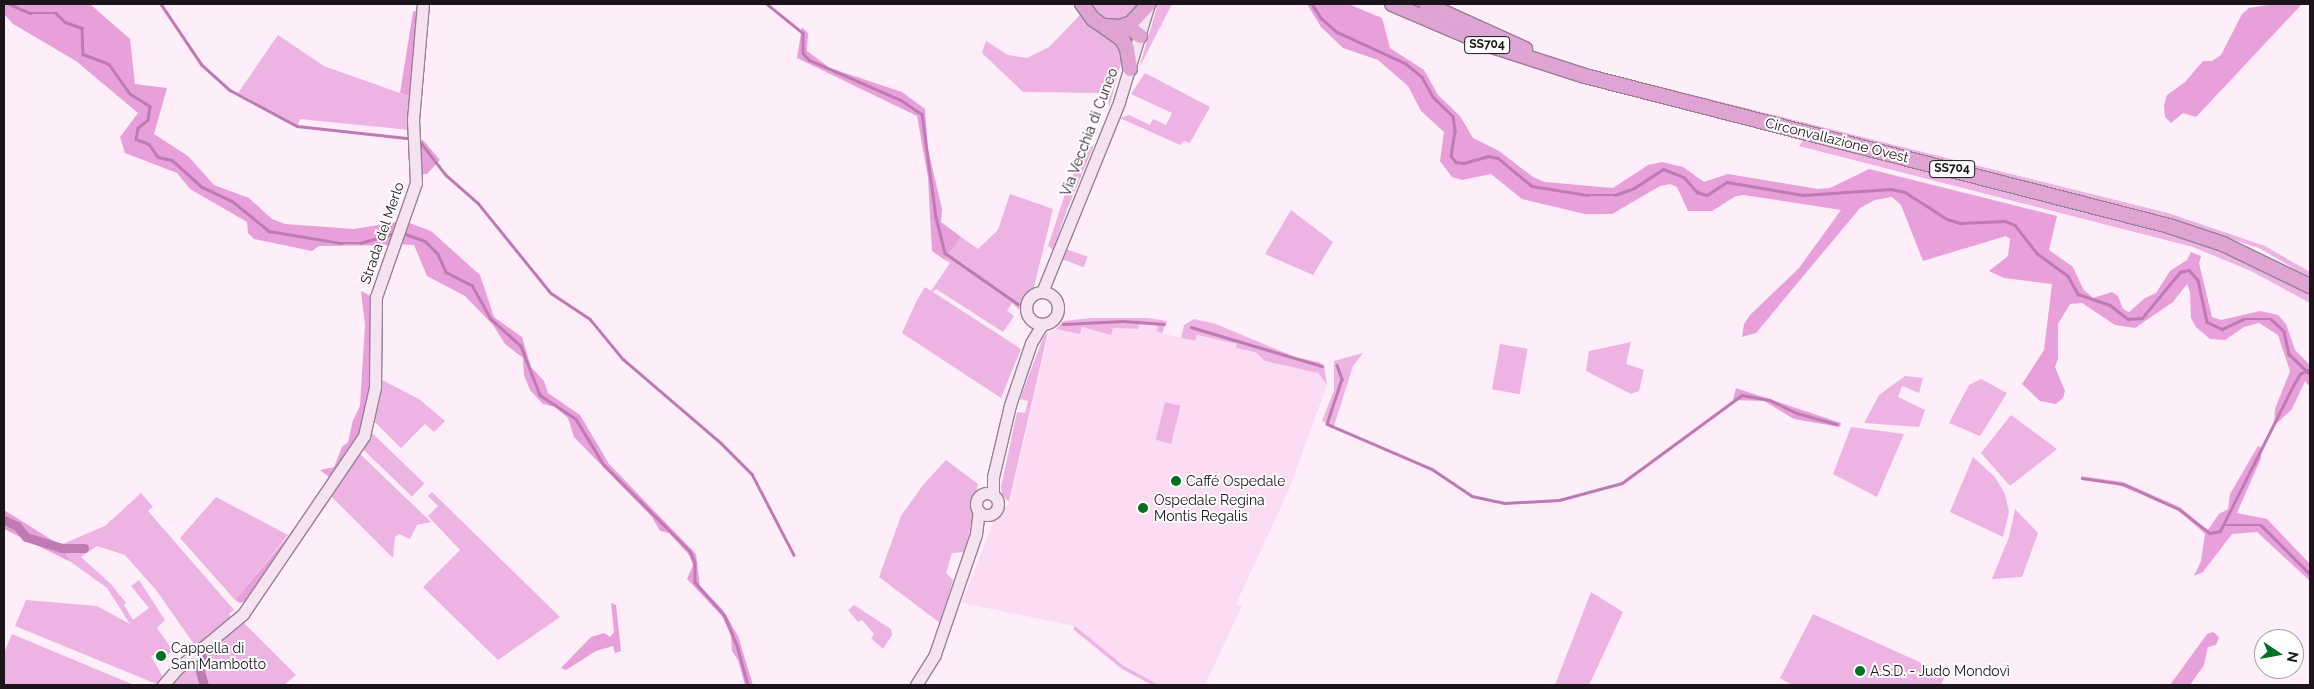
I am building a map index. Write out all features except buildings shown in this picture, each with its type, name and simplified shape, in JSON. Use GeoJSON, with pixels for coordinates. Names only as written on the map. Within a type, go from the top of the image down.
{"type":"FeatureCollection","features":[{"type":"Feature","properties":{"kind":"highway"},"geometry":{"type":"LineString","coordinates":[[1082,4],[1093,19],[1122,39],[1127,49],[1130,69]]}},
{"type":"Feature","properties":{"kind":"highway"},"geometry":{"type":"LineString","coordinates":[[1126,25],[1136,19],[1149,4]]}},
{"type":"Feature","properties":{"kind":"highway","name":"Circonvallazione Ovest"},"geometry":{"type":"LineString","coordinates":[[1392,4],[1486,44],[1585,76],[2169,226],[2223,244],[2310,286]]}},
{"type":"Feature","properties":{"kind":"highway"},"geometry":{"type":"LineString","coordinates":[[1426,4],[1585,76]]}},
{"type":"Feature","properties":{"kind":"highway"},"geometry":{"type":"LineString","coordinates":[[1105,26],[1126,25],[1134,28],[1140,37],[1122,39]]}},
{"type":"Feature","properties":{"kind":"street","name":"Strada del Merlo"},"geometry":{"type":"LineString","coordinates":[[163,685],[178,668],[243,614],[364,436],[375,387],[375,305],[382,275],[404,222],[417,179],[413,120],[422,4]]}},
{"type":"Feature","properties":{"kind":"street","name":"Via Vecchia di Cuneo"},"geometry":{"type":"LineString","coordinates":[[1038,323],[1054,320],[1058,312],[1058,303],[1046,293],[1130,69],[1149,4]]}},
{"type":"Feature","properties":{"kind":"street"},"geometry":{"type":"LineString","coordinates":[[916,685],[935,654],[984,513],[998,505],[990,494],[993,477],[1009,411],[1038,323],[1026,310],[1027,303],[1036,294],[1046,293]]}},
{"type":"Feature","properties":{"kind":"street"},"geometry":{"type":"LineString","coordinates":[[984,513],[976,502],[990,494]]}},
{"type":"Feature","properties":{"kind":"shaded area"},"geometry":{"type":"Polygon","coordinates":[[[4,4],[90,4],[130,39],[135,84],[167,88],[154,134],[188,156],[214,185],[249,198],[272,219],[285,224],[354,229],[402,221],[391,245],[319,246],[312,251],[254,239],[248,233],[247,222],[190,189],[177,173],[125,153],[120,137],[138,113],[76,61],[13,24],[4,14],[4,4]]]}},
{"type":"Feature","properties":{"kind":"shaded area"},"geometry":{"type":"Polygon","coordinates":[[[1089,4],[1142,4],[1127,19],[1108,21],[1097,15],[1089,4]]]}},
{"type":"Feature","properties":{"kind":"shaded area"},"geometry":{"type":"Polygon","coordinates":[[[1158,4],[1172,4],[1139,68],[1158,4]]]}},
{"type":"Feature","properties":{"kind":"shaded area"},"geometry":{"type":"Polygon","coordinates":[[[1307,4],[1348,4],[1382,18],[1390,48],[1424,70],[1438,95],[1460,116],[1473,138],[1499,151],[1533,177],[1545,182],[1613,188],[1648,165],[1662,162],[1683,167],[1704,182],[1728,174],[1818,189],[1830,188],[1869,169],[2057,216],[2049,250],[2073,267],[2083,289],[2093,298],[2112,292],[2118,296],[2123,309],[2129,312],[2145,298],[2156,293],[2170,271],[2187,260],[2191,252],[2201,256],[2199,263],[2212,317],[2221,320],[2260,311],[2278,315],[2286,324],[2295,350],[2310,365],[2310,387],[2305,381],[2292,409],[2274,426],[2275,409],[2290,371],[2278,335],[2259,323],[2244,327],[2225,340],[2210,339],[2196,327],[2191,318],[2190,292],[2187,284],[2173,302],[2135,328],[2115,325],[2082,303],[2070,304],[2058,324],[2058,359],[2055,367],[2065,391],[2063,398],[2056,404],[2040,401],[2022,384],[2044,350],[2052,284],[2004,278],[1989,271],[2008,256],[2010,239],[2006,236],[1923,261],[1901,205],[1892,197],[1875,200],[1860,208],[1756,333],[1742,337],[1744,324],[1750,315],[1799,268],[1841,210],[1744,195],[1736,196],[1712,211],[1688,211],[1677,187],[1670,184],[1660,186],[1612,214],[1585,214],[1522,199],[1491,174],[1462,180],[1452,177],[1440,161],[1444,132],[1421,111],[1408,86],[1378,60],[1343,48],[1321,27],[1307,4]]]}},
{"type":"Feature","properties":{"kind":"shaded area"},"geometry":{"type":"Polygon","coordinates":[[[2274,4],[2302,4],[2196,117],[2183,113],[2171,123],[2165,117],[2164,105],[2167,95],[2185,82],[2203,61],[2212,61],[2221,55],[2242,14],[2249,8],[2274,4]]]}},
{"type":"Feature","properties":{"kind":"shaded area"},"geometry":{"type":"Polygon","coordinates":[[[419,9],[411,97],[400,93],[413,12],[419,9]]]}},
{"type":"Feature","properties":{"kind":"shaded area"},"geometry":{"type":"Polygon","coordinates":[[[1081,14],[1116,41],[1123,56],[1109,108],[1109,98],[1102,93],[1023,92],[982,53],[986,41],[1008,55],[1027,58],[1049,47],[1081,14]]]}},
{"type":"Feature","properties":{"kind":"shaded area"},"geometry":{"type":"Polygon","coordinates":[[[802,27],[808,33],[807,51],[830,68],[902,92],[925,109],[928,149],[942,209],[941,222],[961,237],[945,260],[932,251],[928,178],[917,116],[797,58],[802,27]]]}},
{"type":"Feature","properties":{"kind":"shaded area"},"geometry":{"type":"Polygon","coordinates":[[[278,35],[324,66],[411,97],[410,130],[300,119],[298,125],[238,93],[278,35]]]}},
{"type":"Feature","properties":{"kind":"shaded area"},"geometry":{"type":"Polygon","coordinates":[[[1145,73],[1210,107],[1190,143],[1184,141],[1180,145],[1120,118],[1129,115],[1150,125],[1153,119],[1166,125],[1172,113],[1131,94],[1145,73]]]}},
{"type":"Feature","properties":{"kind":"shaded area"},"geometry":{"type":"Polygon","coordinates":[[[1629,79],[2168,213],[2265,246],[2310,272],[2310,278],[2259,248],[2151,214],[1629,79]]]}},
{"type":"Feature","properties":{"kind":"shaded area"},"geometry":{"type":"Polygon","coordinates":[[[423,140],[440,160],[427,174],[421,174],[417,141],[423,140]]]}},
{"type":"Feature","properties":{"kind":"shaded area"},"geometry":{"type":"Polygon","coordinates":[[[1803,140],[2163,231],[2229,254],[2276,276],[2310,294],[2310,303],[2251,271],[2193,247],[1799,146],[1803,140]]]}},
{"type":"Feature","properties":{"kind":"shaded area"},"geometry":{"type":"Polygon","coordinates":[[[1094,145],[1066,212],[1053,250],[1048,246],[1069,182],[1088,148],[1094,145]]]}},
{"type":"Feature","properties":{"kind":"shaded area"},"geometry":{"type":"Polygon","coordinates":[[[1010,194],[1053,209],[1033,291],[1019,310],[1012,303],[1007,311],[1014,316],[1003,332],[936,289],[933,292],[1021,349],[1001,398],[902,333],[917,300],[925,287],[931,291],[950,263],[945,260],[961,237],[978,249],[998,230],[1010,194]]]}},
{"type":"Feature","properties":{"kind":"shaded area"},"geometry":{"type":"Polygon","coordinates":[[[1291,210],[1333,242],[1313,275],[1265,254],[1291,210]]]}},
{"type":"Feature","properties":{"kind":"shaded area"},"geometry":{"type":"Polygon","coordinates":[[[407,222],[431,231],[480,275],[494,317],[522,337],[531,367],[544,381],[548,393],[580,415],[609,464],[696,554],[700,586],[723,610],[738,636],[753,685],[745,685],[738,660],[732,651],[731,636],[722,616],[687,579],[693,565],[689,555],[669,533],[660,531],[652,517],[574,437],[568,418],[555,407],[543,404],[530,390],[524,375],[523,358],[505,344],[493,325],[465,296],[427,276],[414,245],[398,244],[407,222]]]}},
{"type":"Feature","properties":{"kind":"shaded area"},"geometry":{"type":"Polygon","coordinates":[[[1066,249],[1088,257],[1084,267],[1062,259],[1066,249]]]}},
{"type":"Feature","properties":{"kind":"shaded area"},"geometry":{"type":"Polygon","coordinates":[[[361,291],[373,297],[373,381],[363,431],[333,480],[320,470],[334,467],[342,447],[348,442],[353,420],[360,406],[365,325],[361,291]]]}},
{"type":"Feature","properties":{"kind":"shaded area"},"geometry":{"type":"Polygon","coordinates":[[[1091,318],[1148,318],[1167,321],[1162,333],[1157,332],[1158,326],[1140,322],[1138,329],[1113,328],[1111,335],[1082,327],[1080,334],[1056,329],[1063,321],[1091,318]]]}},
{"type":"Feature","properties":{"kind":"shaded area"},"geometry":{"type":"Polygon","coordinates":[[[1194,319],[1216,324],[1295,357],[1319,362],[1324,366],[1327,385],[1318,373],[1265,361],[1255,352],[1236,348],[1237,344],[1197,335],[1195,341],[1181,338],[1184,325],[1194,319]]]}},
{"type":"Feature","properties":{"kind":"shaded area","name":"Ospedale Regina Montis Regalis"},"geometry":{"type":"Polygon","coordinates":[[[1140,322],[1158,326],[1157,332],[1194,341],[1196,335],[1237,344],[1237,348],[1255,352],[1265,361],[1318,373],[1327,385],[1288,492],[1236,604],[1242,606],[1205,685],[1159,685],[1124,666],[1075,626],[962,603],[994,520],[1010,502],[1049,332],[1056,329],[1080,334],[1082,327],[1110,335],[1112,328],[1138,329],[1140,322]]]}},
{"type":"Feature","properties":{"kind":"shaded area"},"geometry":{"type":"Polygon","coordinates":[[[1048,332],[1009,502],[1002,495],[1001,487],[1017,412],[1025,413],[1028,401],[1020,399],[1043,338],[1048,332]]]}},
{"type":"Feature","properties":{"kind":"shaded area"},"geometry":{"type":"Polygon","coordinates":[[[1631,342],[1626,364],[1644,370],[1639,391],[1631,394],[1586,371],[1589,351],[1631,342]]]}},
{"type":"Feature","properties":{"kind":"shaded area"},"geometry":{"type":"Polygon","coordinates":[[[1500,344],[1528,349],[1520,394],[1492,389],[1500,344]]]}},
{"type":"Feature","properties":{"kind":"shaded area"},"geometry":{"type":"Polygon","coordinates":[[[1363,353],[1353,366],[1334,426],[1322,421],[1334,390],[1334,361],[1363,353]]]}},
{"type":"Feature","properties":{"kind":"shaded area"},"geometry":{"type":"Polygon","coordinates":[[[1905,376],[1923,378],[1919,393],[1902,386],[1898,397],[1925,410],[1919,427],[1864,423],[1879,395],[1905,376]]]}},
{"type":"Feature","properties":{"kind":"shaded area"},"geometry":{"type":"Polygon","coordinates":[[[378,378],[419,399],[445,421],[434,432],[425,424],[401,448],[372,419],[378,378]]]}},
{"type":"Feature","properties":{"kind":"shaded area"},"geometry":{"type":"Polygon","coordinates":[[[1981,379],[2007,393],[1980,436],[1949,423],[1969,385],[1981,379]]]}},
{"type":"Feature","properties":{"kind":"shaded area"},"geometry":{"type":"Polygon","coordinates":[[[1736,388],[1841,423],[1840,427],[1794,419],[1764,401],[1733,400],[1736,388]]]}},
{"type":"Feature","properties":{"kind":"shaded area"},"geometry":{"type":"Polygon","coordinates":[[[1165,402],[1181,406],[1171,444],[1156,440],[1165,402]]]}},
{"type":"Feature","properties":{"kind":"shaded area"},"geometry":{"type":"Polygon","coordinates":[[[2011,415],[2057,449],[2010,486],[1981,453],[2011,415]]]}},
{"type":"Feature","properties":{"kind":"shaded area"},"geometry":{"type":"Polygon","coordinates":[[[1851,427],[1904,434],[1877,497],[1833,474],[1851,427]]]}},
{"type":"Feature","properties":{"kind":"shaded area"},"geometry":{"type":"Polygon","coordinates":[[[369,430],[424,483],[412,496],[356,443],[369,430]]]}},
{"type":"Feature","properties":{"kind":"shaded area"},"geometry":{"type":"Polygon","coordinates":[[[2258,446],[2261,448],[2261,458],[2237,513],[2267,519],[2310,564],[2310,581],[2257,532],[2232,534],[2203,572],[2194,576],[2201,561],[2205,534],[2219,514],[2228,509],[2230,494],[2258,446]]]}},
{"type":"Feature","properties":{"kind":"shaded area"},"geometry":{"type":"Polygon","coordinates":[[[358,452],[431,522],[417,525],[410,539],[399,534],[395,537],[393,558],[330,495],[326,506],[298,541],[358,452]]]}},
{"type":"Feature","properties":{"kind":"shaded area"},"geometry":{"type":"Polygon","coordinates":[[[1973,457],[1995,477],[2005,494],[2009,512],[2003,537],[1950,512],[1973,457]]]}},
{"type":"Feature","properties":{"kind":"shaded area"},"geometry":{"type":"Polygon","coordinates":[[[946,460],[978,484],[966,552],[952,553],[946,573],[953,580],[940,623],[879,577],[901,516],[923,485],[946,460]]]}},
{"type":"Feature","properties":{"kind":"shaded area"},"geometry":{"type":"Polygon","coordinates":[[[2081,476],[2123,482],[2180,507],[2208,531],[2205,534],[2178,510],[2113,483],[2081,480],[2081,476]]]}},
{"type":"Feature","properties":{"kind":"shaded area"},"geometry":{"type":"Polygon","coordinates":[[[325,492],[247,601],[240,603],[235,600],[325,492]]]}},
{"type":"Feature","properties":{"kind":"shaded area"},"geometry":{"type":"Polygon","coordinates":[[[432,492],[560,617],[498,660],[423,587],[460,550],[428,516],[438,506],[428,496],[432,492]]]}},
{"type":"Feature","properties":{"kind":"shaded area"},"geometry":{"type":"Polygon","coordinates":[[[141,493],[153,507],[148,511],[234,610],[229,614],[233,619],[196,647],[156,590],[125,555],[97,546],[81,557],[110,583],[126,603],[124,605],[133,620],[149,608],[131,586],[139,580],[165,620],[157,628],[172,649],[167,657],[165,650],[151,656],[164,679],[159,685],[15,626],[26,600],[97,606],[130,624],[107,588],[71,562],[60,545],[105,526],[141,493]]]}},
{"type":"Feature","properties":{"kind":"shaded area"},"geometry":{"type":"Polygon","coordinates":[[[216,497],[288,535],[235,600],[180,538],[216,497]]]}},
{"type":"Feature","properties":{"kind":"shaded area"},"geometry":{"type":"Polygon","coordinates":[[[2015,509],[2038,533],[2022,577],[1992,579],[2009,537],[2015,509]]]}},
{"type":"Feature","properties":{"kind":"shaded area"},"geometry":{"type":"Polygon","coordinates":[[[4,510],[60,545],[71,562],[4,529],[4,510]]]}},
{"type":"Feature","properties":{"kind":"shaded area"},"geometry":{"type":"Polygon","coordinates":[[[1591,592],[1623,612],[1589,685],[1555,685],[1591,592]]]}},
{"type":"Feature","properties":{"kind":"shaded area"},"geometry":{"type":"Polygon","coordinates":[[[611,603],[616,605],[621,651],[615,653],[613,646],[596,651],[566,670],[561,668],[591,637],[604,633],[610,637],[614,632],[611,603]]]}},
{"type":"Feature","properties":{"kind":"shaded area"},"geometry":{"type":"Polygon","coordinates":[[[854,605],[891,629],[892,635],[883,649],[871,638],[874,634],[862,620],[858,622],[848,610],[854,605]]]}},
{"type":"Feature","properties":{"kind":"shaded area"},"geometry":{"type":"Polygon","coordinates":[[[1813,614],[1946,674],[1941,685],[1792,685],[1780,678],[1813,614]]]}},
{"type":"Feature","properties":{"kind":"shaded area"},"geometry":{"type":"Polygon","coordinates":[[[244,623],[296,675],[284,685],[168,685],[180,671],[244,623]]]}},
{"type":"Feature","properties":{"kind":"shaded area"},"geometry":{"type":"Polygon","coordinates":[[[1075,626],[1124,666],[1159,685],[1152,685],[1122,669],[1073,629],[1075,626]]]}},
{"type":"Feature","properties":{"kind":"shaded area"},"geometry":{"type":"Polygon","coordinates":[[[2213,632],[2219,637],[2216,645],[2208,647],[2204,665],[2190,685],[2170,685],[2207,634],[2213,632]]]}},
{"type":"Feature","properties":{"kind":"shaded area"},"geometry":{"type":"Polygon","coordinates":[[[12,634],[134,685],[4,685],[4,653],[12,634]]]}},
{"type":"Feature","properties":{"kind":"waterway"},"geometry":{"type":"LineString","coordinates":[[9,4],[30,13],[56,13],[65,22],[82,28],[83,54],[109,64],[129,93],[150,106],[148,120],[138,128],[136,139],[149,144],[158,157],[172,160],[202,187],[232,201],[269,231],[341,243],[360,243],[395,233]]}},
{"type":"Feature","properties":{"kind":"waterway"},"geometry":{"type":"LineString","coordinates":[[161,4],[202,65],[230,90],[297,126],[408,138]]}},
{"type":"Feature","properties":{"kind":"waterway"},"geometry":{"type":"LineString","coordinates":[[767,4],[803,33],[803,53],[809,60],[901,100],[922,114],[936,217],[945,253],[1018,304]]}},
{"type":"Feature","properties":{"kind":"waterway"},"geometry":{"type":"LineString","coordinates":[[1312,4],[1321,18],[1337,32],[1405,63],[1422,77],[1433,97],[1453,116],[1455,131],[1451,156],[1456,162],[1464,163],[1488,156],[1498,158],[1532,186],[1587,195],[1615,195],[1634,188],[1663,169],[1684,177],[1697,192],[1707,195],[1727,182],[1803,195],[1891,189],[1905,192],[1947,219],[1960,223],[2005,221],[2015,225],[2038,254],[2068,276],[2078,294],[2110,305],[2128,319],[2142,318],[2180,272],[2189,270],[2198,280],[2207,322],[2222,329],[2243,319],[2271,319],[2284,331],[2289,354],[2310,374]]}},
{"type":"Feature","properties":{"kind":"waterway"},"geometry":{"type":"LineString","coordinates":[[419,140],[446,175],[478,203],[551,293],[590,319],[623,359],[721,443],[752,474],[794,555]]}},
{"type":"Feature","properties":{"kind":"waterway"},"geometry":{"type":"LineString","coordinates":[[403,233],[425,241],[438,254],[446,272],[472,285],[490,318],[521,346],[540,395],[576,419],[604,465],[690,551],[695,562],[695,582],[725,616],[737,645],[748,685]]}},
{"type":"Feature","properties":{"kind":"waterway"},"geometry":{"type":"LineString","coordinates":[[1063,324],[1123,321],[1164,324]]}},
{"type":"Feature","properties":{"kind":"waterway"},"geometry":{"type":"LineString","coordinates":[[1191,327],[1322,366]]}},
{"type":"Feature","properties":{"kind":"waterway"},"geometry":{"type":"LineString","coordinates":[[1337,365],[1342,379],[1327,424],[1432,469],[1472,496],[1504,503],[1559,500],[1622,483],[1742,395],[1770,400],[1797,413],[1836,424]]}},
{"type":"Feature","properties":{"kind":"waterway"},"geometry":{"type":"LineString","coordinates":[[2082,478],[2123,484],[2179,509],[2210,533],[2220,531],[2293,386],[2300,374],[2307,370]]}},
{"type":"Feature","properties":{"kind":"waterway"},"geometry":{"type":"LineString","coordinates":[[4,520],[17,526],[26,537],[61,548],[84,548]]}},
{"type":"Feature","properties":{"kind":"waterway"},"geometry":{"type":"LineString","coordinates":[[2225,525],[2261,525],[2310,574]]}},
{"type":"Feature","properties":{"kind":"waterway"},"geometry":{"type":"LineString","coordinates":[[204,659],[199,668],[204,685]]}},
{"type":"Feature","properties":{"kind":"place","name":"Caffé Ospedale"},"geometry":{"type":"Point","coordinates":[1176,481]}},
{"type":"Feature","properties":{"kind":"place","name":"Ospedale Regina Montis Regalis"},"geometry":{"type":"Point","coordinates":[1143,508]}},
{"type":"Feature","properties":{"kind":"place","name":"Cappella di San Mambotto"},"geometry":{"type":"Point","coordinates":[161,656]}},
{"type":"Feature","properties":{"kind":"place","name":"A.S.D. - Judo Mondovì"},"geometry":{"type":"Point","coordinates":[1860,671]}}]}
